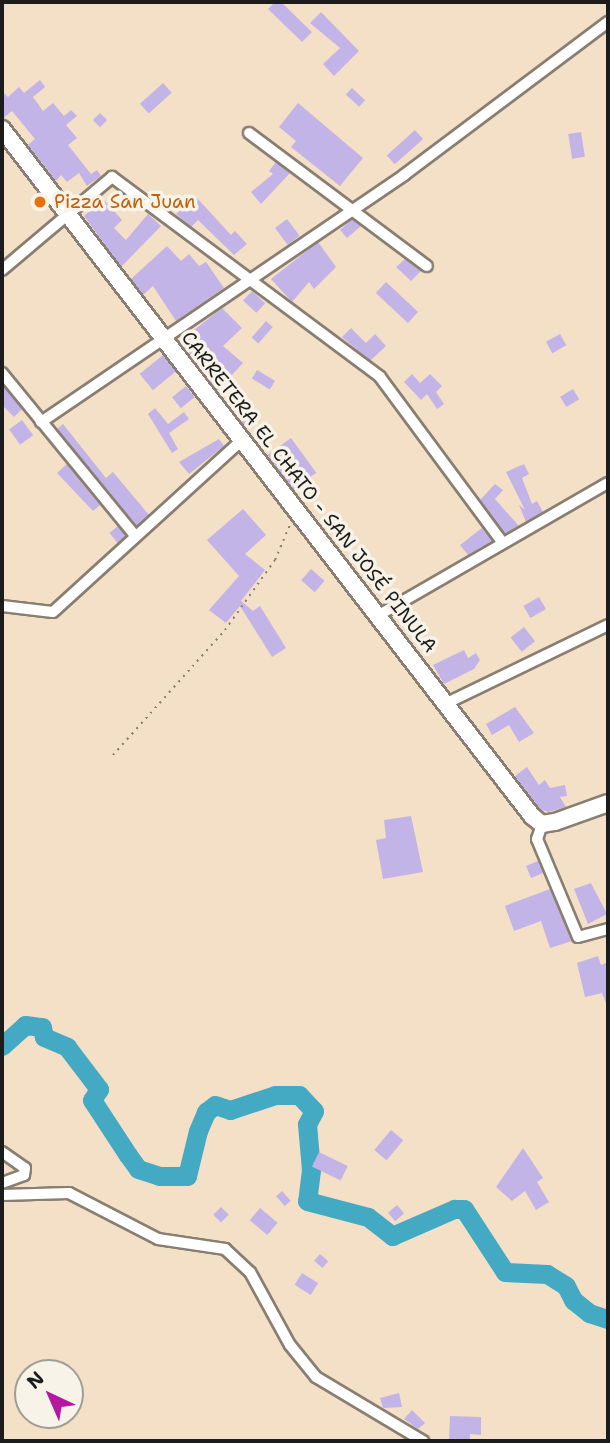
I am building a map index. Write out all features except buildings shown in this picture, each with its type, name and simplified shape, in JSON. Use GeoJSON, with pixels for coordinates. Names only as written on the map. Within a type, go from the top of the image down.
{"type":"FeatureCollection","features":[{"type":"Feature","properties":{"kind":"main road","name":"CARRETERA EL CHATO - SAN JOSÉ PINULA"},"geometry":{"type":"LineString","coordinates":[[2,129],[243,439],[295,513],[379,615],[542,824]]}},
{"type":"Feature","properties":{"kind":"main road"},"geometry":{"type":"LineString","coordinates":[[542,824],[608,803]]}},
{"type":"Feature","properties":{"kind":"street"},"geometry":{"type":"LineString","coordinates":[[41,422],[164,339],[249,277],[351,212],[608,22]]}},
{"type":"Feature","properties":{"kind":"street"},"geometry":{"type":"LineString","coordinates":[[249,133],[351,212],[427,266]]}},
{"type":"Feature","properties":{"kind":"street"},"geometry":{"type":"LineString","coordinates":[[2,270],[112,177],[380,377],[502,542]]}},
{"type":"Feature","properties":{"kind":"street"},"geometry":{"type":"LineString","coordinates":[[2,373],[134,534]]}},
{"type":"Feature","properties":{"kind":"street"},"geometry":{"type":"LineString","coordinates":[[2,606],[53,611],[134,534],[243,439]]}},
{"type":"Feature","properties":{"kind":"street"},"geometry":{"type":"LineString","coordinates":[[379,615],[608,483]]}},
{"type":"Feature","properties":{"kind":"street"},"geometry":{"type":"LineString","coordinates":[[447,703],[608,625]]}},
{"type":"Feature","properties":{"kind":"street"},"geometry":{"type":"LineString","coordinates":[[542,824],[537,839],[578,937],[608,929]]}},
{"type":"Feature","properties":{"kind":"street"},"geometry":{"type":"LineString","coordinates":[[2,1152],[25,1168],[24,1175],[2,1183]]}},
{"type":"Feature","properties":{"kind":"street"},"geometry":{"type":"LineString","coordinates":[[2,1195],[69,1193],[158,1239],[225,1249],[250,1272],[290,1345],[316,1377],[423,1441]]}},
{"type":"Feature","properties":{"kind":"path"},"geometry":{"type":"LineString","coordinates":[[113,755],[246,601],[275,560],[295,513]]}},
{"type":"Feature","properties":{"kind":"waterway"},"geometry":{"type":"LineString","coordinates":[[2,1046],[25,1025],[42,1027],[44,1037],[67,1047],[99,1089],[92,1100],[128,1155],[138,1169],[159,1176],[187,1176],[198,1131],[206,1112],[215,1105],[230,1110],[275,1095],[299,1095],[314,1111],[307,1124],[311,1170],[307,1201],[368,1217],[392,1236],[454,1209],[464,1209],[505,1272],[547,1274],[566,1286],[573,1300],[589,1313],[608,1319]]}},
{"type":"Feature","properties":{"kind":"place","name":"Pizza San Juan"},"geometry":{"type":"Point","coordinates":[40,202]}}]}
